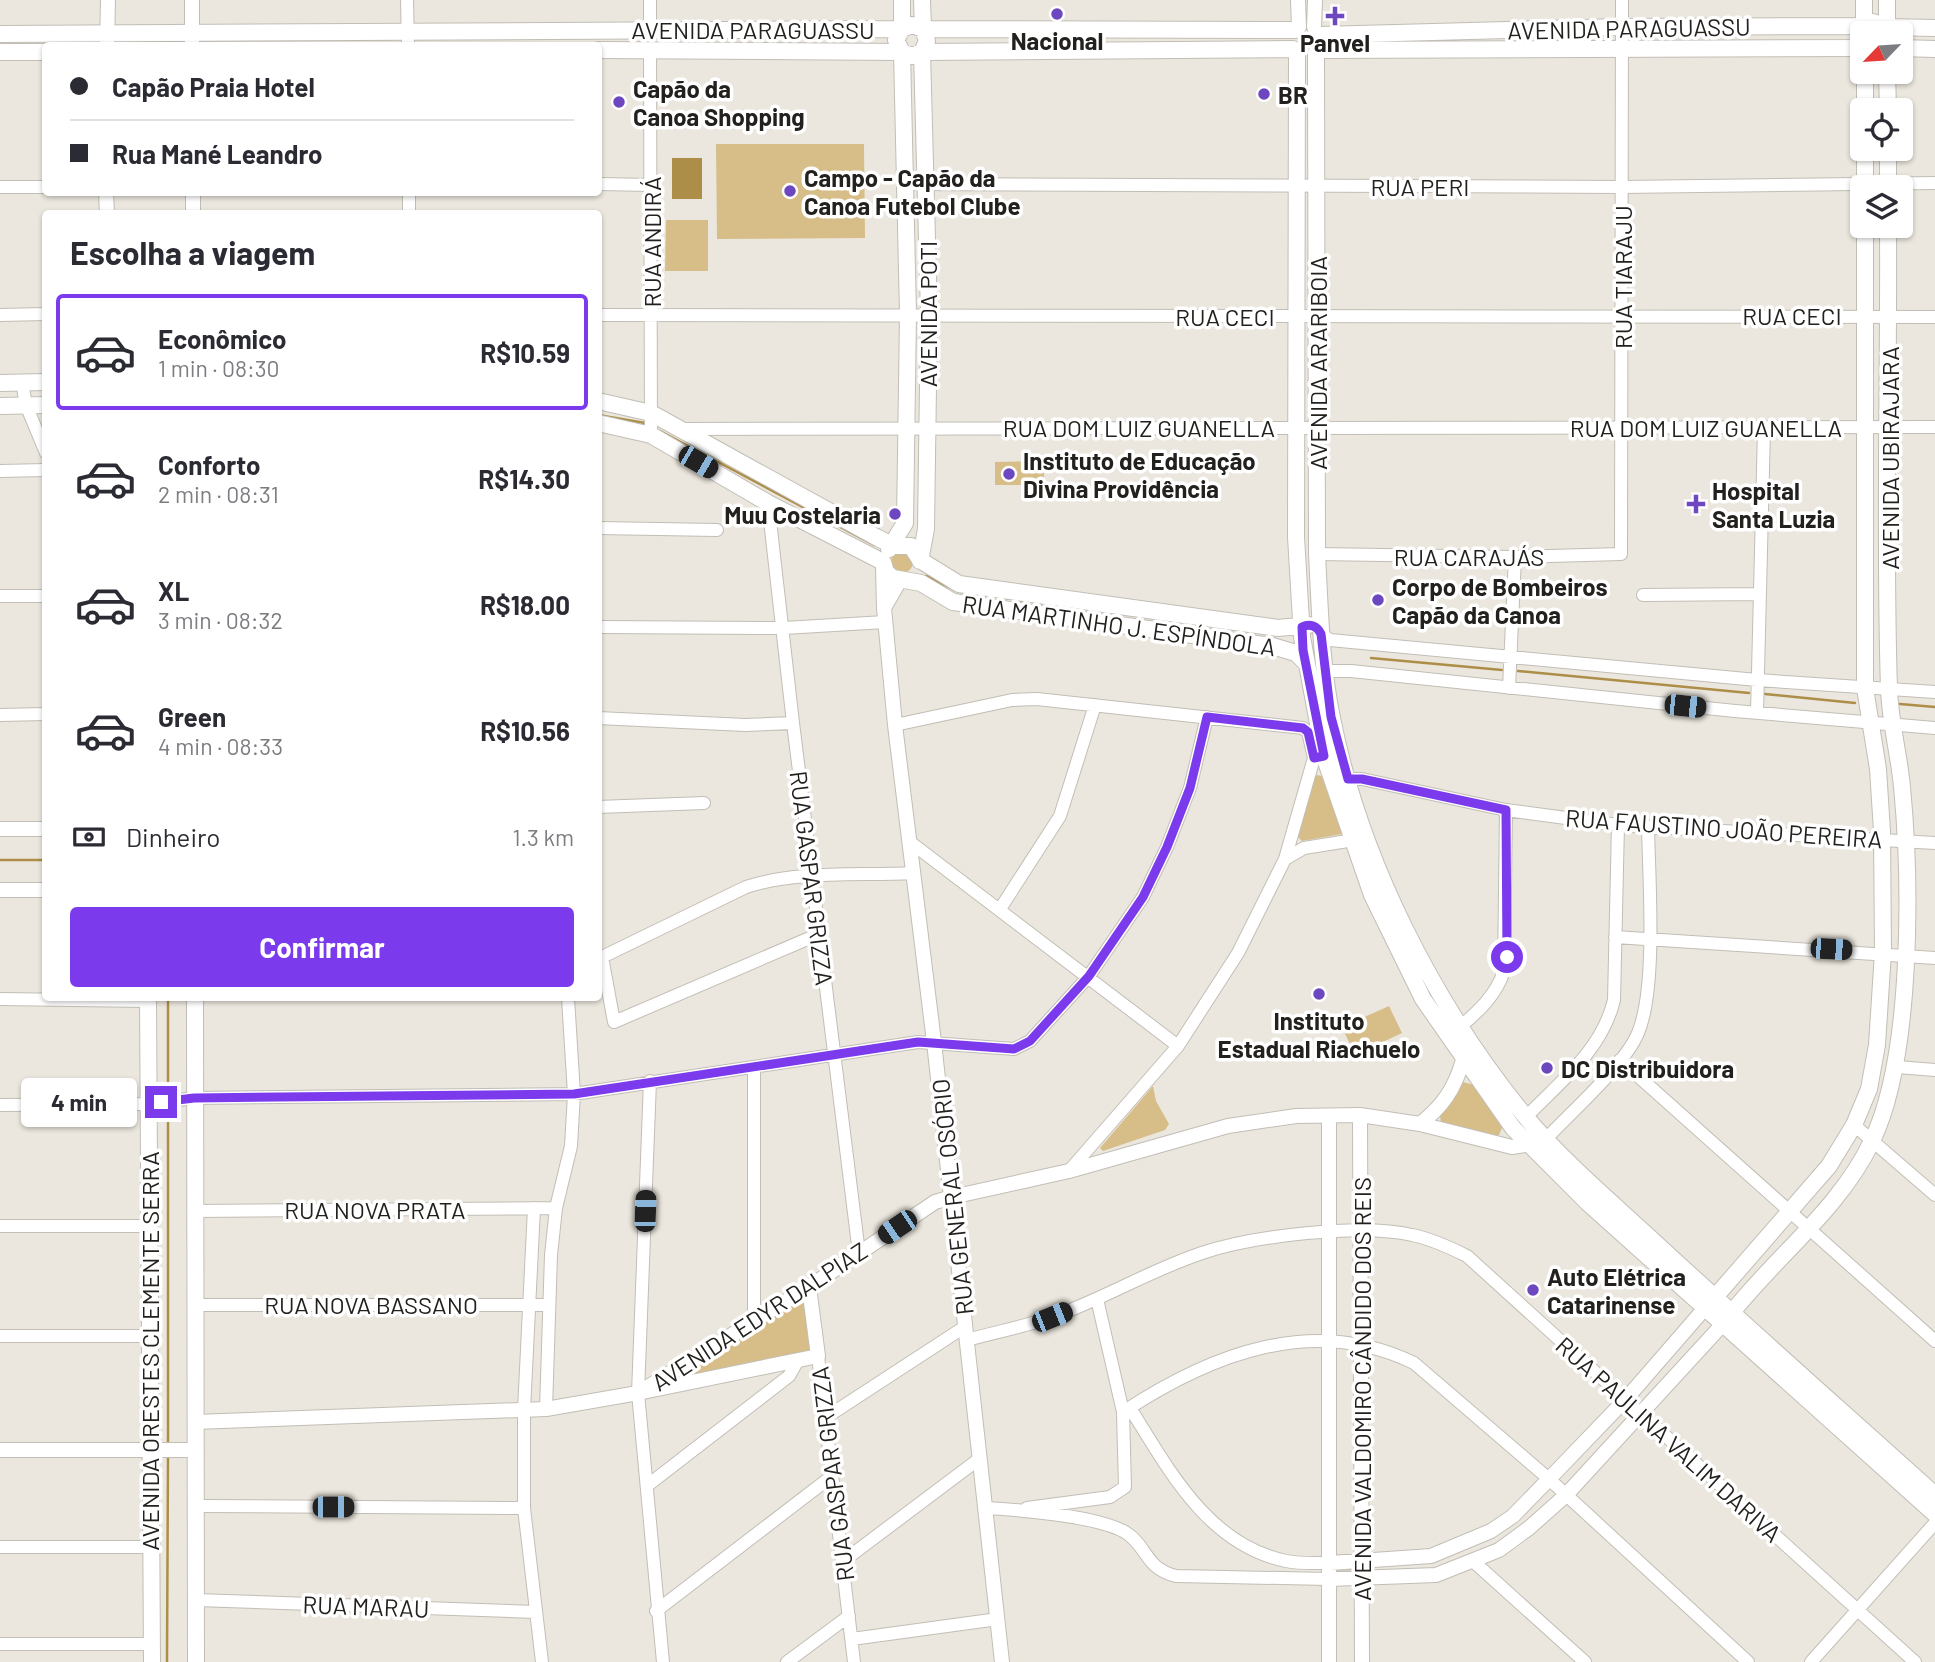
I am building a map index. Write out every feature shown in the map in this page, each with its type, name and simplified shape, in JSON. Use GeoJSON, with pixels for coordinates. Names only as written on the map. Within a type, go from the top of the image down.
{"type":"FeatureCollection","features":[{"type":"Feature","properties":{"kind":"main road","name":"AVENIDA POTI"},"geometry":{"type":"LineString","coordinates":[[883,564],[884,555],[894,545],[905,523],[908,314],[906,184],[902,52],[896,40],[902,29],[902,0]]}},
{"type":"Feature","properties":{"kind":"main road","name":"AVENIDA POTI"},"geometry":{"type":"LineString","coordinates":[[902,580],[919,570],[926,529],[929,314],[922,52],[928,41],[923,29],[922,0]]}},
{"type":"Feature","properties":{"kind":"main road"},"geometry":{"type":"LineString","coordinates":[[1864,0],[1864,21]]}},
{"type":"Feature","properties":{"kind":"main road"},"geometry":{"type":"LineString","coordinates":[[1887,0],[1888,21]]}},
{"type":"Feature","properties":{"kind":"main road","name":"AVENIDA PARAGUASSU"},"geometry":{"type":"LineString","coordinates":[[0,34],[107,40],[408,37],[650,29],[902,29],[912,25],[923,29],[1311,37],[1622,49],[1850,47]]}},
{"type":"Feature","properties":{"kind":"main road","name":"AVENIDA PARAGUASSU"},"geometry":{"type":"LineString","coordinates":[[1311,37],[1622,27],[1850,26]]}},
{"type":"Feature","properties":{"kind":"main road","name":"AVENIDA PARAGUASSU"},"geometry":{"type":"LineString","coordinates":[[1913,29],[1935,28]]}},
{"type":"Feature","properties":{"kind":"main road","name":"AVENIDA PARAGUASSU"},"geometry":{"type":"LineString","coordinates":[[602,50],[902,52],[912,56],[922,52],[1295,51],[1306,57],[1311,37]]}},
{"type":"Feature","properties":{"kind":"main road","name":"AVENIDA ARARIBOIA"},"geometry":{"type":"LineString","coordinates":[[1311,37],[1317,185],[1317,555],[1321,634],[1331,717],[1348,779],[1389,890],[1433,984],[1460,1027],[1526,1117],[1539,1143],[1505,1117],[1423,999],[1373,895],[1319,757],[1302,627],[1296,537],[1295,51],[1291,39],[1311,37]]}},
{"type":"Feature","properties":{"kind":"main road"},"geometry":{"type":"LineString","coordinates":[[1913,48],[1935,48]]}},
{"type":"Feature","properties":{"kind":"main road"},"geometry":{"type":"LineString","coordinates":[[0,52],[42,52]]}},
{"type":"Feature","properties":{"kind":"main road","name":"AVENIDA UBIRAJARA"},"geometry":{"type":"LineString","coordinates":[[1710,1303],[1791,1213],[1829,1166],[1854,1125],[1869,1088],[1877,1045],[1883,953],[1882,839],[1878,769],[1865,688],[1865,238]]}},
{"type":"Feature","properties":{"kind":"main road","name":"AVENIDA UBIRAJARA"},"geometry":{"type":"LineString","coordinates":[[1727,1318],[1848,1184],[1873,1140],[1897,1068],[1905,956],[1905,841],[1902,785],[1889,691],[1888,238]]}},
{"type":"Feature","properties":{"kind":"main road"},"geometry":{"type":"LineString","coordinates":[[1295,264],[1317,264]]}},
{"type":"Feature","properties":{"kind":"main road"},"geometry":{"type":"LineString","coordinates":[[0,383],[42,382]]}},
{"type":"Feature","properties":{"kind":"main road"},"geometry":{"type":"LineString","coordinates":[[1296,396],[1317,395]]}},
{"type":"Feature","properties":{"kind":"main road","name":"RUA MARTINHO J. ESPÍNDOLA"},"geometry":{"type":"LineString","coordinates":[[602,402],[651,413],[894,545],[911,546],[920,560],[959,584],[1278,628],[1313,626],[1321,634]]}},
{"type":"Feature","properties":{"kind":"main road"},"geometry":{"type":"LineString","coordinates":[[0,406],[42,405]]}},
{"type":"Feature","properties":{"kind":"main road","name":"RUA MARTINHO J. ESPÍNDOLA"},"geometry":{"type":"LineString","coordinates":[[602,424],[651,435],[768,503],[883,564],[893,578],[921,583],[953,602],[1272,646],[1296,653],[1317,674],[1325,671]]}},
{"type":"Feature","properties":{"kind":"main road"},"geometry":{"type":"LineString","coordinates":[[1296,501],[1317,502]]}},
{"type":"Feature","properties":{"kind":"main road"},"geometry":{"type":"LineString","coordinates":[[1296,537],[1317,537]]}},
{"type":"Feature","properties":{"kind":"main road","name":"AVENIDA ORESTES CLEMENTE SERRA"},"geometry":{"type":"LineString","coordinates":[[148,1001],[154,1103],[148,1226],[149,1336],[157,1450],[151,1547],[152,1662]]}},
{"type":"Feature","properties":{"kind":"main road","name":"AVENIDA ORESTES CLEMENTE SERRA"},"geometry":{"type":"LineString","coordinates":[[195,1001],[195,1422],[188,1450],[196,1506],[197,1662]]}},
{"type":"Feature","properties":{"kind":"main road"},"geometry":{"type":"LineString","coordinates":[[1539,1143],[1710,1303],[1935,1496]]}},
{"type":"Feature","properties":{"kind":"main road"},"geometry":{"type":"LineString","coordinates":[[1727,1318],[1935,1514]]}},
{"type":"Feature","properties":{"kind":"street"},"geometry":{"type":"LineString","coordinates":[[107,40],[108,0]]}},
{"type":"Feature","properties":{"kind":"street"},"geometry":{"type":"LineString","coordinates":[[192,0],[192,39]]}},
{"type":"Feature","properties":{"kind":"street"},"geometry":{"type":"LineString","coordinates":[[408,0],[408,37]]}},
{"type":"Feature","properties":{"kind":"street"},"geometry":{"type":"LineString","coordinates":[[650,0],[650,29]]}},
{"type":"Feature","properties":{"kind":"street"},"geometry":{"type":"LineString","coordinates":[[1298,0],[1311,37]]}},
{"type":"Feature","properties":{"kind":"street"},"geometry":{"type":"LineString","coordinates":[[1311,37],[1315,0]]}},
{"type":"Feature","properties":{"kind":"street","name":"RUA TIARAJU"},"geometry":{"type":"LineString","coordinates":[[1621,554],[1622,0]]}},
{"type":"Feature","properties":{"kind":"street","name":"RUA ANDIRÁ"},"geometry":{"type":"LineString","coordinates":[[650,50],[651,435]]}},
{"type":"Feature","properties":{"kind":"street"},"geometry":{"type":"LineString","coordinates":[[602,184],[651,185]]}},
{"type":"Feature","properties":{"kind":"street","name":"RUA PERI"},"geometry":{"type":"LineString","coordinates":[[906,184],[1850,186]]}},
{"type":"Feature","properties":{"kind":"street","name":"RUA PERI"},"geometry":{"type":"LineString","coordinates":[[1913,185],[1935,184]]}},
{"type":"Feature","properties":{"kind":"street"},"geometry":{"type":"LineString","coordinates":[[0,187],[42,187]]}},
{"type":"Feature","properties":{"kind":"street"},"geometry":{"type":"LineString","coordinates":[[0,315],[42,314]]}},
{"type":"Feature","properties":{"kind":"street","name":"RUA CECI"},"geometry":{"type":"LineString","coordinates":[[602,315],[1622,314],[1935,317]]}},
{"type":"Feature","properties":{"kind":"street"},"geometry":{"type":"LineString","coordinates":[[23,382],[26,405],[42,443]]}},
{"type":"Feature","properties":{"kind":"street","name":"RUA DOM LUIZ GUANELLA"},"geometry":{"type":"LineString","coordinates":[[679,429],[1935,427]]}},
{"type":"Feature","properties":{"kind":"street"},"geometry":{"type":"LineString","coordinates":[[1757,713],[1764,429]]}},
{"type":"Feature","properties":{"kind":"street"},"geometry":{"type":"LineString","coordinates":[[0,471],[42,470]]}},
{"type":"Feature","properties":{"kind":"street","name":"RUA GASPAR GRIZZA"},"geometry":{"type":"LineString","coordinates":[[768,503],[859,1253]]}},
{"type":"Feature","properties":{"kind":"street"},"geometry":{"type":"LineString","coordinates":[[602,528],[717,530]]}},
{"type":"Feature","properties":{"kind":"street","name":"RUA CARAJÁS"},"geometry":{"type":"LineString","coordinates":[[1317,555],[1515,557],[1621,554]]}},
{"type":"Feature","properties":{"kind":"street"},"geometry":{"type":"LineString","coordinates":[[1509,688],[1515,557]]}},
{"type":"Feature","properties":{"kind":"street","name":"RUA GENERAL OSÓRIO"},"geometry":{"type":"LineString","coordinates":[[883,564],[884,615],[895,725],[934,1042],[1002,1662]]}},
{"type":"Feature","properties":{"kind":"street"},"geometry":{"type":"LineString","coordinates":[[602,626],[784,628],[884,615],[902,580]]}},
{"type":"Feature","properties":{"kind":"street"},"geometry":{"type":"LineString","coordinates":[[1643,594],[1759,594]]}},
{"type":"Feature","properties":{"kind":"street"},"geometry":{"type":"LineString","coordinates":[[0,596],[42,596]]}},
{"type":"Feature","properties":{"kind":"street"},"geometry":{"type":"LineString","coordinates":[[1321,634],[1330,640],[1511,658],[1889,691],[1935,692]]}},
{"type":"Feature","properties":{"kind":"street"},"geometry":{"type":"LineString","coordinates":[[1325,671],[1351,671],[1757,713],[1935,728]]}},
{"type":"Feature","properties":{"kind":"street"},"geometry":{"type":"LineString","coordinates":[[895,725],[1012,700],[1095,705],[1303,728],[1308,732],[1319,757],[1285,859],[1238,953],[1178,1045],[1069,1171]]}},
{"type":"Feature","properties":{"kind":"street"},"geometry":{"type":"LineString","coordinates":[[1000,909],[1060,816],[1076,773],[1095,705]]}},
{"type":"Feature","properties":{"kind":"street"},"geometry":{"type":"LineString","coordinates":[[0,715],[42,714]]}},
{"type":"Feature","properties":{"kind":"street"},"geometry":{"type":"LineString","coordinates":[[0,1105],[154,1103],[194,1098],[574,1094],[934,1042],[1014,1049],[1030,1041],[1089,976],[1143,897],[1167,847],[1190,788],[1207,717]]}},
{"type":"Feature","properties":{"kind":"street"},"geometry":{"type":"LineString","coordinates":[[602,718],[745,726],[793,723]]}},
{"type":"Feature","properties":{"kind":"street","name":"RUA FAUSTINO JOÃO PEREIRA"},"geometry":{"type":"LineString","coordinates":[[1348,779],[1362,779],[1506,810],[1618,825],[1935,843]]}},
{"type":"Feature","properties":{"kind":"street"},"geometry":{"type":"LineString","coordinates":[[602,807],[704,803]]}},
{"type":"Feature","properties":{"kind":"street"},"geometry":{"type":"LineString","coordinates":[[1460,1027],[1478,1012],[1494,992],[1504,971],[1506,810]]}},
{"type":"Feature","properties":{"kind":"street"},"geometry":{"type":"LineString","coordinates":[[1526,1117],[1595,1046],[1608,1024],[1614,1000],[1618,825]]}},
{"type":"Feature","properties":{"kind":"street"},"geometry":{"type":"LineString","coordinates":[[1539,1143],[1620,1060],[1638,1033],[1645,1004],[1650,939],[1648,828]]}},
{"type":"Feature","properties":{"kind":"street"},"geometry":{"type":"LineString","coordinates":[[0,829],[42,829]]}},
{"type":"Feature","properties":{"kind":"street"},"geometry":{"type":"LineString","coordinates":[[1285,859],[1304,848],[1354,841]]}},
{"type":"Feature","properties":{"kind":"street"},"geometry":{"type":"LineString","coordinates":[[910,842],[1178,1045]]}},
{"type":"Feature","properties":{"kind":"street"},"geometry":{"type":"LineString","coordinates":[[602,957],[746,887],[812,875],[913,873]]}},
{"type":"Feature","properties":{"kind":"street"},"geometry":{"type":"LineString","coordinates":[[0,890],[42,890]]}},
{"type":"Feature","properties":{"kind":"street"},"geometry":{"type":"LineString","coordinates":[[602,967],[614,1022],[819,934]]}},
{"type":"Feature","properties":{"kind":"street"},"geometry":{"type":"LineString","coordinates":[[1615,937],[1935,958]]}},
{"type":"Feature","properties":{"kind":"street"},"geometry":{"type":"LineString","coordinates":[[0,999],[42,999]]}},
{"type":"Feature","properties":{"kind":"street"},"geometry":{"type":"LineString","coordinates":[[546,1409],[548,1305],[556,1208],[570,1146],[574,1094],[568,1001]]}},
{"type":"Feature","properties":{"kind":"street"},"geometry":{"type":"LineString","coordinates":[[1420,1124],[1437,1111],[1449,1095],[1463,1060]]}},
{"type":"Feature","properties":{"kind":"street"},"geometry":{"type":"LineString","coordinates":[[1620,1060],[1935,1341]]}},
{"type":"Feature","properties":{"kind":"street"},"geometry":{"type":"LineString","coordinates":[[1897,1068],[1935,1070]]}},
{"type":"Feature","properties":{"kind":"street"},"geometry":{"type":"LineString","coordinates":[[754,1069],[754,1322]]}},
{"type":"Feature","properties":{"kind":"street"},"geometry":{"type":"LineString","coordinates":[[650,1081],[638,1393],[648,1485],[656,1611],[663,1662]]}},
{"type":"Feature","properties":{"kind":"street","name":"AVENIDA EDYR DALPIAZ"},"geometry":{"type":"LineString","coordinates":[[638,1393],[810,1287],[935,1202],[951,1197],[1069,1171],[1228,1126],[1296,1116],[1360,1115],[1420,1124],[1512,1147],[1539,1143]]}},
{"type":"Feature","properties":{"kind":"street","name":"AVENIDA VALDOMIRO CÂNDIDO DOS REIS"},"geometry":{"type":"LineString","coordinates":[[1360,1115],[1364,1562],[1362,1662]]}},
{"type":"Feature","properties":{"kind":"street","name":"AVENIDA VALDOMIRO CÂNDIDO DOS REIS"},"geometry":{"type":"LineString","coordinates":[[1329,1116],[1329,1662]]}},
{"type":"Feature","properties":{"kind":"street"},"geometry":{"type":"LineString","coordinates":[[1854,1125],[1935,1195]]}},
{"type":"Feature","properties":{"kind":"street"},"geometry":{"type":"LineString","coordinates":[[534,1208],[524,1410],[524,1508],[542,1662]]}},
{"type":"Feature","properties":{"kind":"street","name":"RUA NOVA PRATA"},"geometry":{"type":"LineString","coordinates":[[194,1210],[556,1208]]}},
{"type":"Feature","properties":{"kind":"street"},"geometry":{"type":"LineString","coordinates":[[0,1226],[148,1226]]}},
{"type":"Feature","properties":{"kind":"street","name":"RUA PAULINA VALIM DARIVA"},"geometry":{"type":"LineString","coordinates":[[825,1418],[967,1333],[1052,1317],[1202,1253],[1248,1241],[1329,1233],[1410,1234],[1443,1244],[1467,1256],[1915,1662]]}},
{"type":"Feature","properties":{"kind":"street","name":"RUA GASPAR GRIZZA"},"geometry":{"type":"LineString","coordinates":[[810,1287],[854,1662]]}},
{"type":"Feature","properties":{"kind":"street"},"geometry":{"type":"LineString","coordinates":[[1016,1510],[1110,1497],[1120,1493],[1126,1480],[1127,1410],[1097,1299]]}},
{"type":"Feature","properties":{"kind":"street"},"geometry":{"type":"LineString","coordinates":[[986,1508],[1016,1510],[1110,1526],[1127,1534],[1155,1568],[1176,1576],[1329,1571],[1364,1562],[1431,1556],[1466,1544],[1513,1516],[1626,1399],[1710,1303]]}},
{"type":"Feature","properties":{"kind":"street","name":"RUA NOVA BASSANO"},"geometry":{"type":"LineString","coordinates":[[194,1305],[548,1305]]}},
{"type":"Feature","properties":{"kind":"street"},"geometry":{"type":"LineString","coordinates":[[1127,1410],[1184,1492],[1224,1532],[1266,1556],[1363,1580],[1436,1575],[1474,1562],[1529,1528],[1565,1496],[1727,1318]]}},
{"type":"Feature","properties":{"kind":"street"},"geometry":{"type":"LineString","coordinates":[[0,1336],[149,1336]]}},
{"type":"Feature","properties":{"kind":"street"},"geometry":{"type":"LineString","coordinates":[[1127,1410],[1213,1362],[1234,1354],[1331,1339],[1360,1343],[1414,1363],[1549,1479],[1748,1662]]}},
{"type":"Feature","properties":{"kind":"street"},"geometry":{"type":"LineString","coordinates":[[195,1422],[546,1409],[818,1356]]}},
{"type":"Feature","properties":{"kind":"street"},"geometry":{"type":"LineString","coordinates":[[648,1485],[789,1376],[798,1360]]}},
{"type":"Feature","properties":{"kind":"street"},"geometry":{"type":"LineString","coordinates":[[0,1450],[188,1450]]}},
{"type":"Feature","properties":{"kind":"street"},"geometry":{"type":"LineString","coordinates":[[842,1562],[979,1459]]}},
{"type":"Feature","properties":{"kind":"street"},"geometry":{"type":"LineString","coordinates":[[656,1611],[832,1476]]}},
{"type":"Feature","properties":{"kind":"street"},"geometry":{"type":"LineString","coordinates":[[196,1506],[524,1508]]}},
{"type":"Feature","properties":{"kind":"street"},"geometry":{"type":"LineString","coordinates":[[1811,1662],[1935,1523]]}},
{"type":"Feature","properties":{"kind":"street"},"geometry":{"type":"LineString","coordinates":[[1466,1544],[1474,1562],[1585,1662]]}},
{"type":"Feature","properties":{"kind":"street"},"geometry":{"type":"LineString","coordinates":[[0,1547],[151,1547]]}},
{"type":"Feature","properties":{"kind":"street"},"geometry":{"type":"LineString","coordinates":[[1431,1556],[1436,1575]]}},
{"type":"Feature","properties":{"kind":"street","name":"RUA MARAU"},"geometry":{"type":"LineString","coordinates":[[196,1600],[536,1612]]}},
{"type":"Feature","properties":{"kind":"street"},"geometry":{"type":"LineString","coordinates":[[787,1662],[849,1616]]}},
{"type":"Feature","properties":{"kind":"street"},"geometry":{"type":"LineString","coordinates":[[852,1639],[998,1619]]}},
{"type":"Feature","properties":{"kind":"street"},"geometry":{"type":"LineString","coordinates":[[0,1644],[151,1644]]}},
{"type":"Feature","properties":{"kind":"shaded area","name":"Campo - Capão da Canoa Futebol Clube"},"geometry":{"type":"Polygon","coordinates":[[[716,144],[864,144],[865,238],[717,239],[716,144]]]}},
{"type":"Feature","properties":{"kind":"shaded area"},"geometry":{"type":"Polygon","coordinates":[[[672,158],[702,158],[702,199],[672,199],[672,158]]]}},
{"type":"Feature","properties":{"kind":"shaded area"},"geometry":{"type":"Polygon","coordinates":[[[666,220],[708,220],[708,271],[665,271],[666,220]]]}},
{"type":"Feature","properties":{"kind":"shaded area"},"geometry":{"type":"Polygon","coordinates":[[[1044,461],[1044,485],[995,485],[995,462],[1044,461]]]}},
{"type":"Feature","properties":{"kind":"shaded area"},"geometry":{"type":"Polygon","coordinates":[[[902,551],[912,558],[913,562],[906,572],[902,573],[892,566],[891,562],[898,552],[902,551]]]}},
{"type":"Feature","properties":{"kind":"shaded area"},"geometry":{"type":"Polygon","coordinates":[[[1317,775],[1322,776],[1342,834],[1302,841],[1297,836],[1313,779],[1317,775]]]}},
{"type":"Feature","properties":{"kind":"shaded area"},"geometry":{"type":"Polygon","coordinates":[[[1389,1006],[1402,1033],[1355,1055],[1342,1027],[1389,1006]]]}},
{"type":"Feature","properties":{"kind":"shaded area"},"geometry":{"type":"Polygon","coordinates":[[[1463,1082],[1474,1085],[1504,1123],[1499,1135],[1494,1137],[1441,1123],[1440,1116],[1463,1082]]]}},
{"type":"Feature","properties":{"kind":"shaded area"},"geometry":{"type":"Polygon","coordinates":[[[1153,1086],[1156,1101],[1169,1124],[1165,1130],[1103,1151],[1100,1148],[1153,1086]]]}},
{"type":"Feature","properties":{"kind":"shaded area"},"geometry":{"type":"Polygon","coordinates":[[[805,1295],[810,1353],[669,1382],[805,1295]]]}},
{"type":"Feature","properties":{"kind":"waterway"},"geometry":{"type":"LineString","coordinates":[[602,416],[645,423]]}},
{"type":"Feature","properties":{"kind":"waterway"},"geometry":{"type":"LineString","coordinates":[[660,431],[874,545]]}},
{"type":"Feature","properties":{"kind":"waterway"},"geometry":{"type":"LineString","coordinates":[[926,576],[949,587]]}},
{"type":"Feature","properties":{"kind":"waterway"},"geometry":{"type":"LineString","coordinates":[[958,591],[1041,603]]}},
{"type":"Feature","properties":{"kind":"waterway"},"geometry":{"type":"LineString","coordinates":[[1371,658],[1502,670]]}},
{"type":"Feature","properties":{"kind":"waterway"},"geometry":{"type":"LineString","coordinates":[[1518,671],[1749,693]]}},
{"type":"Feature","properties":{"kind":"waterway"},"geometry":{"type":"LineString","coordinates":[[1765,694],[1855,703]]}},
{"type":"Feature","properties":{"kind":"waterway"},"geometry":{"type":"LineString","coordinates":[[1900,704],[1935,707]]}},
{"type":"Feature","properties":{"kind":"waterway"},"geometry":{"type":"LineString","coordinates":[[0,860],[42,860]]}},
{"type":"Feature","properties":{"kind":"waterway"},"geometry":{"type":"LineString","coordinates":[[168,1001],[168,1099]]}},
{"type":"Feature","properties":{"kind":"waterway"},"geometry":{"type":"LineString","coordinates":[[168,1105],[168,1445]]}},
{"type":"Feature","properties":{"kind":"waterway"},"geometry":{"type":"LineString","coordinates":[[167,1662],[168,1455]]}},
{"type":"Feature","properties":{"kind":"place","name":"Nacional"},"geometry":{"type":"Point","coordinates":[1057,14]}},
{"type":"Feature","properties":{"kind":"place","name":"Panvel"},"geometry":{"type":"Point","coordinates":[1335,16]}},
{"type":"Feature","properties":{"kind":"place","name":"BR"},"geometry":{"type":"Point","coordinates":[1264,94]}},
{"type":"Feature","properties":{"kind":"place","name":"Capão da Canoa Shopping"},"geometry":{"type":"Point","coordinates":[619,102]}},
{"type":"Feature","properties":{"kind":"place","name":"Campo - Capão da Canoa Futebol Clube"},"geometry":{"type":"Point","coordinates":[790,191]}},
{"type":"Feature","properties":{"kind":"place","name":"Instituto de Educação Divina Providência"},"geometry":{"type":"Point","coordinates":[1009,474]}},
{"type":"Feature","properties":{"kind":"place","name":"Hospital Santa Luzia"},"geometry":{"type":"Point","coordinates":[1696,504]}},
{"type":"Feature","properties":{"kind":"place","name":"Muu Costelaria"},"geometry":{"type":"Point","coordinates":[895,514]}},
{"type":"Feature","properties":{"kind":"place","name":"Corpo de Bombeiros Capão da Canoa"},"geometry":{"type":"Point","coordinates":[1378,600]}},
{"type":"Feature","properties":{"kind":"place","name":"Instituto Estadual Riachuelo"},"geometry":{"type":"Point","coordinates":[1319,994]}},
{"type":"Feature","properties":{"kind":"place","name":"DC Distribuidora"},"geometry":{"type":"Point","coordinates":[1547,1068]}},
{"type":"Feature","properties":{"kind":"place","name":"Auto Elétrica Catarinense"},"geometry":{"type":"Point","coordinates":[1533,1290]}},
{"type":"Feature","properties":{"kind":"route"},"geometry":{"type":"LineString","coordinates":[[161,1102],[194,1098],[574,1094],[650,1081],[754,1069],[918,1042],[1014,1049],[1030,1041],[1089,976],[1116,941],[1143,897],[1167,847],[1190,788],[1207,717],[1303,728],[1308,732],[1314,758],[1324,756],[1303,650],[1302,627],[1305,625],[1317,628],[1321,634],[1331,717],[1348,779],[1362,779],[1506,810],[1507,957]]}}]}
